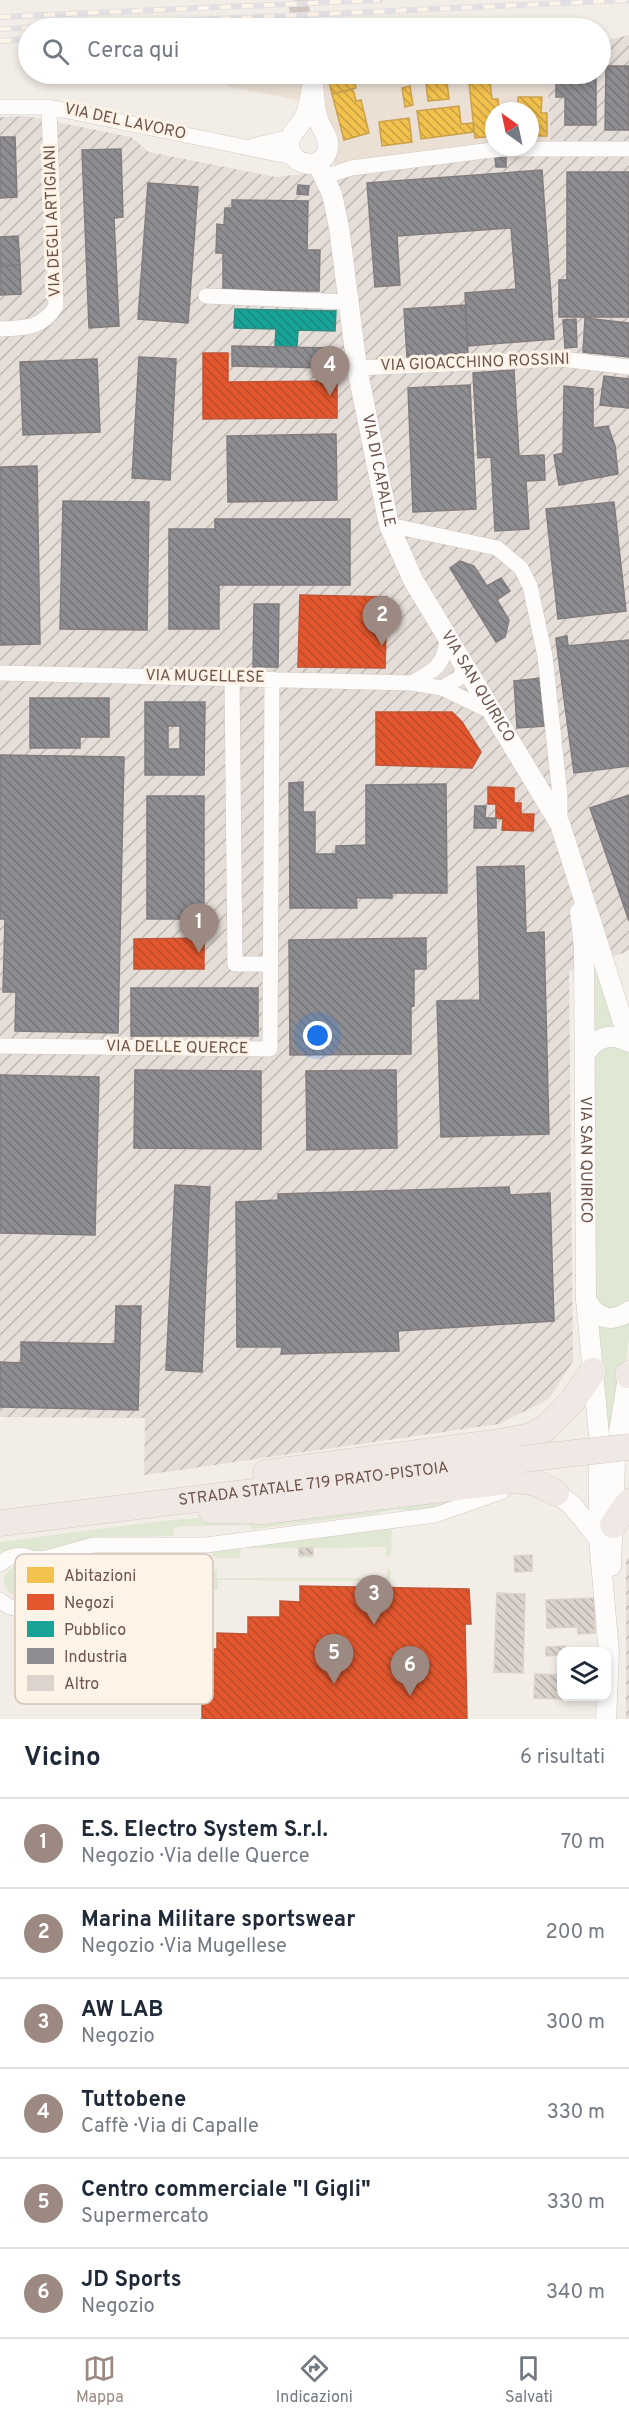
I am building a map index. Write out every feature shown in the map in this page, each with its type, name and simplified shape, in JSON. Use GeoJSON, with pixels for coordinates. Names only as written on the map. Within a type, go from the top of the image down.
{"type":"FeatureCollection","features":[{"type":"Feature","properties":{"kind":"highway"},"geometry":{"type":"LineString","coordinates":[[121,1508],[266,1473],[531,1436],[557,1418],[593,1371]]}},
{"type":"Feature","properties":{"kind":"highway","name":"STRADA STATALE 719 PRATO-PISTOIA"},"geometry":{"type":"LineString","coordinates":[[0,1523],[522,1459],[615,1451]]}},
{"type":"Feature","properties":{"kind":"highway"},"geometry":{"type":"LineString","coordinates":[[121,1508],[263,1511],[516,1480],[536,1483],[556,1493]]}},
{"type":"Feature","properties":{"kind":"highway"},"geometry":{"type":"LineString","coordinates":[[606,1532],[629,1502]]}},
{"type":"Feature","properties":{"kind":"highway"},"geometry":{"type":"LineString","coordinates":[[0,1518],[40,1518]]}},
{"type":"Feature","properties":{"kind":"highway"},"geometry":{"type":"LineString","coordinates":[[0,1529],[40,1518]]}},
{"type":"Feature","properties":{"kind":"street"},"geometry":{"type":"LineString","coordinates":[[311,84],[307,109],[294,133],[290,150],[293,157],[303,164],[320,170],[500,149],[629,148]]}},
{"type":"Feature","properties":{"kind":"street"},"geometry":{"type":"LineString","coordinates":[[313,84],[315,109],[329,147],[320,170]]}},
{"type":"Feature","properties":{"kind":"street","name":"VIA DEL LAVORO"},"geometry":{"type":"LineString","coordinates":[[0,108],[49,106],[293,157]]}},
{"type":"Feature","properties":{"kind":"street","name":"VIA DEGLI ARTIGIANI"},"geometry":{"type":"LineString","coordinates":[[0,328],[32,327],[42,323],[56,306],[49,106]]}},
{"type":"Feature","properties":{"kind":"street"},"geometry":{"type":"LineString","coordinates":[[294,133],[309,124],[323,131]]}},
{"type":"Feature","properties":{"kind":"street","name":"VIA DEL LAVORO"},"geometry":{"type":"LineString","coordinates":[[250,147],[294,133]]}},
{"type":"Feature","properties":{"kind":"street","name":"VIA DI CAPALLE"},"geometry":{"type":"LineString","coordinates":[[320,170],[332,194],[339,227],[357,368],[389,525],[497,548],[521,568],[530,586],[546,666],[560,796],[560,824]]}},
{"type":"Feature","properties":{"kind":"street"},"geometry":{"type":"LineString","coordinates":[[206,296],[347,302]]}},
{"type":"Feature","properties":{"kind":"street","name":"VIA GIOACCHINO ROSSINI"},"geometry":{"type":"LineString","coordinates":[[357,368],[561,359],[629,367]]}},
{"type":"Feature","properties":{"kind":"street","name":"VIA SAN QUIRICO"},"geometry":{"type":"LineString","coordinates":[[389,525],[413,579],[560,824],[629,1041]]}},
{"type":"Feature","properties":{"kind":"street"},"geometry":{"type":"LineString","coordinates":[[435,670],[446,652],[447,636]]}},
{"type":"Feature","properties":{"kind":"street"},"geometry":{"type":"LineString","coordinates":[[411,683],[435,670],[465,666]]}},
{"type":"Feature","properties":{"kind":"street"},"geometry":{"type":"LineString","coordinates":[[442,688],[459,678],[465,666]]}},
{"type":"Feature","properties":{"kind":"street","name":"VIA MUGELLESE"},"geometry":{"type":"LineString","coordinates":[[0,673],[411,683],[442,688],[495,714]]}},
{"type":"Feature","properties":{"kind":"street"},"geometry":{"type":"LineString","coordinates":[[232,678],[235,964],[270,964]]}},
{"type":"Feature","properties":{"kind":"street","name":"VIA DELLE QUERCE"},"geometry":{"type":"LineString","coordinates":[[0,1046],[270,1049],[272,679]]}},
{"type":"Feature","properties":{"kind":"street","name":"VIA SAN QUIRICO"},"geometry":{"type":"LineString","coordinates":[[577,883],[584,946],[586,1299],[598,1435]]}},
{"type":"Feature","properties":{"kind":"street"},"geometry":{"type":"LineString","coordinates":[[585,1054],[591,1044],[599,1039],[618,1036],[629,1041]]}},
{"type":"Feature","properties":{"kind":"street"},"geometry":{"type":"LineString","coordinates":[[586,1299],[597,1314],[607,1318],[616,1318],[629,1311]]}},
{"type":"Feature","properties":{"kind":"street"},"geometry":{"type":"LineString","coordinates":[[606,1719],[608,1631],[606,1532],[615,1451],[629,1374]]}},
{"type":"Feature","properties":{"kind":"street"},"geometry":{"type":"LineString","coordinates":[[63,1554],[93,1545],[206,1545],[435,1515],[494,1493],[517,1490],[556,1493],[606,1532]]}},
{"type":"Feature","properties":{"kind":"street"},"geometry":{"type":"LineString","coordinates":[[72,1554],[75,1551]]}},
{"type":"Feature","properties":{"kind":"street"},"geometry":{"type":"LineString","coordinates":[[0,1564],[15,1556]]}},
{"type":"Feature","properties":{"kind":"street"},"geometry":{"type":"LineString","coordinates":[[0,1600],[8,1606],[15,1607]]}},
{"type":"Feature","properties":{"kind":"shaded area"},"geometry":{"type":"Polygon","coordinates":[[[629,35],[629,951],[569,971],[573,1361],[549,1399],[499,1424],[144,1475],[145,1418],[0,1417],[0,117],[26,116],[131,137],[149,152],[275,177],[485,154],[485,156],[539,156],[539,148],[551,147],[548,84],[611,84],[611,40],[629,35]]]}},
{"type":"Feature","properties":{"kind":"shaded area"},"geometry":{"type":"Polygon","coordinates":[[[227,84],[548,84],[551,148],[539,149],[539,102],[485,102],[485,155],[335,170],[321,105],[227,86],[227,84]]]}},
{"type":"Feature","properties":{"kind":"shaded area"},"geometry":{"type":"Polygon","coordinates":[[[626,1558],[629,1558],[629,1719],[626,1719],[626,1558]]]}},
{"type":"Feature","properties":{"kind":"green space"},"geometry":{"type":"Polygon","coordinates":[[[590,949],[623,1034],[589,1038],[590,949]]]}},
{"type":"Feature","properties":{"kind":"green space"},"geometry":{"type":"Polygon","coordinates":[[[602,1043],[629,1053],[629,1303],[617,1313],[594,1304],[592,1053],[602,1043]]]}},
{"type":"Feature","properties":{"kind":"green space"},"geometry":{"type":"Polygon","coordinates":[[[591,1315],[629,1318],[629,1338],[609,1469],[591,1315]]]}},
{"type":"Feature","properties":{"kind":"green space"},"geometry":{"type":"Polygon","coordinates":[[[459,1498],[436,1508],[410,1511],[395,1509],[373,1514],[253,1529],[249,1525],[183,1526],[174,1528],[173,1536],[97,1537],[41,1554],[18,1547],[0,1553],[0,1542],[160,1521],[459,1498]]]}},
{"type":"Feature","properties":{"kind":"green space"},"geometry":{"type":"Polygon","coordinates":[[[386,1527],[392,1530],[391,1555],[386,1557],[386,1547],[314,1548],[313,1558],[299,1558],[298,1548],[241,1548],[240,1558],[217,1558],[213,1556],[214,1551],[386,1527]]]}},
{"type":"Feature","properties":{"kind":"green space"},"geometry":{"type":"Polygon","coordinates":[[[15,1567],[15,1595],[8,1592],[4,1581],[8,1570],[15,1567]]]}},
{"type":"Feature","properties":{"kind":"green space"},"geometry":{"type":"Polygon","coordinates":[[[217,1568],[217,1578],[387,1578],[387,1568],[391,1571],[387,1581],[218,1580],[218,1590],[213,1588],[213,1572],[217,1568]]]}},
{"type":"Feature","properties":{"kind":"building: Abitazioni"},"geometry":{"type":"Polygon","coordinates":[[[330,84],[355,84],[356,88],[332,94],[330,84]]]}},
{"type":"Feature","properties":{"kind":"building: Abitazioni"},"geometry":{"type":"Polygon","coordinates":[[[426,84],[447,84],[449,99],[428,101],[426,84]]]}},
{"type":"Feature","properties":{"kind":"building: Abitazioni"},"geometry":{"type":"Polygon","coordinates":[[[469,84],[490,84],[492,99],[498,99],[498,102],[485,102],[485,137],[475,138],[469,84]]]}},
{"type":"Feature","properties":{"kind":"building: Abitazioni"},"geometry":{"type":"Polygon","coordinates":[[[410,86],[413,105],[405,107],[402,88],[410,86]]]}},
{"type":"Feature","properties":{"kind":"building: Abitazioni"},"geometry":{"type":"Polygon","coordinates":[[[353,89],[356,101],[361,100],[369,133],[344,140],[332,94],[353,89]]]}},
{"type":"Feature","properties":{"kind":"building: Abitazioni"},"geometry":{"type":"Polygon","coordinates":[[[518,97],[542,97],[541,113],[547,113],[547,136],[539,136],[539,102],[518,102],[518,97]]]}},
{"type":"Feature","properties":{"kind":"building: Abitazioni"},"geometry":{"type":"Polygon","coordinates":[[[459,106],[461,124],[473,123],[474,132],[421,139],[417,111],[459,106]]]}},
{"type":"Feature","properties":{"kind":"building: Abitazioni"},"geometry":{"type":"Polygon","coordinates":[[[409,118],[412,142],[382,146],[379,122],[409,118]]]}},
{"type":"Feature","properties":{"kind":"building: Negozi"},"geometry":{"type":"Polygon","coordinates":[[[203,353],[228,353],[228,382],[337,381],[337,418],[203,419],[203,353]]]}},
{"type":"Feature","properties":{"kind":"building: Negozi"},"geometry":{"type":"Polygon","coordinates":[[[300,595],[387,597],[385,668],[298,667],[300,595]]]}},
{"type":"Feature","properties":{"kind":"building: Negozi"},"geometry":{"type":"Polygon","coordinates":[[[376,712],[452,712],[462,722],[481,752],[472,768],[376,765],[376,712]]]}},
{"type":"Feature","properties":{"kind":"building: Negozi"},"geometry":{"type":"Polygon","coordinates":[[[488,787],[514,788],[514,803],[521,803],[521,814],[534,814],[533,831],[502,830],[503,819],[496,818],[496,804],[488,804],[488,787]]]}},
{"type":"Feature","properties":{"kind":"building: Negozi"},"geometry":{"type":"Polygon","coordinates":[[[204,938],[204,969],[134,969],[134,939],[204,938]]]}},
{"type":"Feature","properties":{"kind":"building: Negozi"},"geometry":{"type":"Polygon","coordinates":[[[300,1586],[469,1589],[471,1624],[465,1624],[467,1719],[202,1719],[202,1704],[213,1704],[213,1649],[217,1649],[217,1633],[248,1634],[248,1617],[280,1617],[280,1601],[300,1602],[300,1586]]]}},
{"type":"Feature","properties":{"kind":"building: Pubblico"},"geometry":{"type":"Polygon","coordinates":[[[235,309],[336,311],[335,331],[298,330],[297,347],[275,346],[276,329],[234,328],[235,309]]]}},
{"type":"Feature","properties":{"kind":"building: Industria"},"geometry":{"type":"Polygon","coordinates":[[[611,66],[629,66],[629,130],[605,130],[606,84],[611,84],[611,66]]]}},
{"type":"Feature","properties":{"kind":"building: Industria"},"geometry":{"type":"Polygon","coordinates":[[[556,84],[596,84],[596,125],[565,125],[565,97],[556,97],[556,84]]]}},
{"type":"Feature","properties":{"kind":"building: Industria"},"geometry":{"type":"Polygon","coordinates":[[[0,137],[15,137],[17,197],[0,198],[0,137]]]}},
{"type":"Feature","properties":{"kind":"building: Industria"},"geometry":{"type":"Polygon","coordinates":[[[121,149],[123,217],[114,218],[119,326],[89,328],[82,150],[121,149]]]}},
{"type":"Feature","properties":{"kind":"building: Industria"},"geometry":{"type":"Polygon","coordinates":[[[506,157],[506,167],[496,167],[495,158],[506,157]]]}},
{"type":"Feature","properties":{"kind":"building: Industria"},"geometry":{"type":"Polygon","coordinates":[[[542,170],[554,339],[468,346],[465,293],[516,289],[511,228],[397,236],[400,285],[375,287],[367,183],[542,170]]]}},
{"type":"Feature","properties":{"kind":"building: Industria"},"geometry":{"type":"Polygon","coordinates":[[[567,172],[629,172],[629,317],[559,317],[559,280],[567,280],[567,172]]]}},
{"type":"Feature","properties":{"kind":"building: Industria"},"geometry":{"type":"Polygon","coordinates":[[[148,183],[198,187],[188,323],[138,319],[148,183]]]}},
{"type":"Feature","properties":{"kind":"building: Industria"},"geometry":{"type":"Polygon","coordinates":[[[298,185],[309,186],[308,195],[297,194],[298,185]]]}},
{"type":"Feature","properties":{"kind":"building: Industria"},"geometry":{"type":"Polygon","coordinates":[[[232,200],[308,201],[307,250],[320,250],[319,291],[223,290],[223,253],[216,253],[217,224],[224,225],[225,208],[232,208],[232,200]]]}},
{"type":"Feature","properties":{"kind":"building: Industria"},"geometry":{"type":"Polygon","coordinates":[[[18,236],[20,265],[0,266],[0,237],[18,236]]]}},
{"type":"Feature","properties":{"kind":"building: Industria"},"geometry":{"type":"Polygon","coordinates":[[[20,265],[21,294],[0,295],[0,266],[20,265]]]}},
{"type":"Feature","properties":{"kind":"building: Industria"},"geometry":{"type":"Polygon","coordinates":[[[465,305],[468,353],[407,357],[404,309],[465,305]]]}},
{"type":"Feature","properties":{"kind":"building: Industria"},"geometry":{"type":"Polygon","coordinates":[[[585,318],[629,323],[629,357],[583,352],[585,318]]]}},
{"type":"Feature","properties":{"kind":"building: Industria"},"geometry":{"type":"Polygon","coordinates":[[[576,319],[577,347],[565,348],[563,320],[576,319]]]}},
{"type":"Feature","properties":{"kind":"building: Industria"},"geometry":{"type":"Polygon","coordinates":[[[232,346],[334,348],[333,368],[232,366],[232,346]]]}},
{"type":"Feature","properties":{"kind":"building: Industria"},"geometry":{"type":"Polygon","coordinates":[[[139,357],[176,359],[170,480],[132,478],[139,357]]]}},
{"type":"Feature","properties":{"kind":"building: Industria"},"geometry":{"type":"Polygon","coordinates":[[[97,359],[100,432],[23,435],[20,362],[97,359]]]}},
{"type":"Feature","properties":{"kind":"building: Industria"},"geometry":{"type":"Polygon","coordinates":[[[514,370],[519,456],[544,455],[545,480],[526,481],[529,529],[495,531],[491,457],[478,458],[473,373],[514,370]]]}},
{"type":"Feature","properties":{"kind":"building: Industria"},"geometry":{"type":"Polygon","coordinates":[[[604,376],[629,379],[629,408],[600,405],[604,376]]]}},
{"type":"Feature","properties":{"kind":"building: Industria"},"geometry":{"type":"Polygon","coordinates":[[[470,385],[476,509],[413,512],[408,388],[470,385]]]}},
{"type":"Feature","properties":{"kind":"building: Industria"},"geometry":{"type":"Polygon","coordinates":[[[564,386],[593,389],[593,428],[608,426],[615,446],[618,474],[559,485],[554,455],[563,453],[564,386]]]}},
{"type":"Feature","properties":{"kind":"building: Industria"},"geometry":{"type":"Polygon","coordinates":[[[336,434],[337,500],[228,502],[227,436],[336,434]]]}},
{"type":"Feature","properties":{"kind":"building: Industria"},"geometry":{"type":"Polygon","coordinates":[[[37,466],[40,644],[0,645],[0,467],[37,466]]]}},
{"type":"Feature","properties":{"kind":"building: Industria"},"geometry":{"type":"Polygon","coordinates":[[[63,501],[149,502],[147,630],[60,629],[63,501]]]}},
{"type":"Feature","properties":{"kind":"building: Industria"},"geometry":{"type":"Polygon","coordinates":[[[614,502],[626,611],[558,619],[546,509],[614,502]]]}},
{"type":"Feature","properties":{"kind":"building: Industria"},"geometry":{"type":"Polygon","coordinates":[[[215,519],[350,519],[350,585],[219,585],[219,629],[169,629],[169,529],[215,529],[215,519]]]}},
{"type":"Feature","properties":{"kind":"building: Industria"},"geometry":{"type":"Polygon","coordinates":[[[460,561],[474,566],[487,586],[501,578],[510,591],[497,600],[509,620],[505,637],[496,642],[450,568],[460,561]]]}},
{"type":"Feature","properties":{"kind":"building: Industria"},"geometry":{"type":"Polygon","coordinates":[[[254,604],[279,604],[278,667],[253,667],[254,604]]]}},
{"type":"Feature","properties":{"kind":"building: Industria"},"geometry":{"type":"Polygon","coordinates":[[[567,636],[568,646],[557,647],[556,638],[567,636]]]}},
{"type":"Feature","properties":{"kind":"building: Industria"},"geometry":{"type":"Polygon","coordinates":[[[629,640],[629,766],[574,773],[557,647],[629,640]]]}},
{"type":"Feature","properties":{"kind":"building: Industria"},"geometry":{"type":"Polygon","coordinates":[[[542,678],[545,726],[517,728],[514,681],[542,678]]]}},
{"type":"Feature","properties":{"kind":"building: Industria"},"geometry":{"type":"Polygon","coordinates":[[[30,698],[109,698],[109,737],[80,737],[80,748],[30,748],[30,698]]]}},
{"type":"Feature","properties":{"kind":"building: Industria"},"geometry":{"type":"Polygon","coordinates":[[[145,702],[205,702],[204,775],[145,775],[145,702]],[[168,726],[168,749],[180,749],[180,726],[168,726]]]}},
{"type":"Feature","properties":{"kind":"building: Industria"},"geometry":{"type":"Polygon","coordinates":[[[0,755],[124,757],[118,1033],[15,1031],[16,992],[3,992],[5,919],[0,919],[0,755]]]}},
{"type":"Feature","properties":{"kind":"building: Industria"},"geometry":{"type":"Polygon","coordinates":[[[303,782],[303,812],[315,812],[315,854],[336,854],[336,846],[366,845],[366,785],[446,784],[447,893],[392,893],[392,898],[356,898],[357,908],[290,908],[289,783],[303,782]]]}},
{"type":"Feature","properties":{"kind":"building: Industria"},"geometry":{"type":"Polygon","coordinates":[[[629,795],[629,921],[590,808],[629,795]]]}},
{"type":"Feature","properties":{"kind":"building: Industria"},"geometry":{"type":"Polygon","coordinates":[[[147,796],[204,796],[204,919],[147,919],[147,796]]]}},
{"type":"Feature","properties":{"kind":"building: Industria"},"geometry":{"type":"Polygon","coordinates":[[[475,806],[486,806],[485,818],[496,818],[496,828],[474,828],[475,806]]]}},
{"type":"Feature","properties":{"kind":"building: Industria"},"geometry":{"type":"Polygon","coordinates":[[[524,866],[526,933],[544,932],[549,1134],[441,1137],[437,1001],[480,1000],[477,867],[524,866]]]}},
{"type":"Feature","properties":{"kind":"building: Industria"},"geometry":{"type":"Polygon","coordinates":[[[426,938],[426,969],[414,969],[411,1054],[290,1055],[289,940],[426,938]]]}},
{"type":"Feature","properties":{"kind":"building: Industria"},"geometry":{"type":"Polygon","coordinates":[[[131,988],[258,988],[258,1036],[131,1036],[131,988]]]}},
{"type":"Feature","properties":{"kind":"building: Industria"},"geometry":{"type":"Polygon","coordinates":[[[135,1070],[261,1071],[261,1149],[134,1148],[135,1070]]]}},
{"type":"Feature","properties":{"kind":"building: Industria"},"geometry":{"type":"Polygon","coordinates":[[[396,1070],[397,1148],[307,1150],[306,1071],[396,1070]]]}},
{"type":"Feature","properties":{"kind":"building: Industria"},"geometry":{"type":"Polygon","coordinates":[[[0,1075],[99,1077],[95,1235],[0,1233],[0,1075]]]}},
{"type":"Feature","properties":{"kind":"building: Industria"},"geometry":{"type":"Polygon","coordinates":[[[175,1185],[210,1187],[202,1372],[166,1370],[175,1185]]]}},
{"type":"Feature","properties":{"kind":"building: Industria"},"geometry":{"type":"Polygon","coordinates":[[[509,1187],[510,1195],[550,1193],[554,1321],[398,1331],[399,1351],[281,1354],[282,1347],[237,1347],[236,1202],[278,1200],[278,1194],[509,1187]]]}},
{"type":"Feature","properties":{"kind":"building: Industria"},"geometry":{"type":"Polygon","coordinates":[[[116,1306],[141,1306],[138,1410],[0,1407],[0,1362],[21,1363],[21,1342],[115,1344],[116,1306]]]}},
{"type":"Feature","properties":{"kind":"building: Altro"},"geometry":{"type":"Polygon","coordinates":[[[299,1548],[313,1548],[313,1555],[299,1555],[299,1548]]]}},
{"type":"Feature","properties":{"kind":"building: Altro"},"geometry":{"type":"Polygon","coordinates":[[[532,1555],[532,1571],[515,1572],[514,1556],[532,1555]]]}},
{"type":"Feature","properties":{"kind":"building: Altro"},"geometry":{"type":"Polygon","coordinates":[[[497,1593],[525,1594],[523,1673],[494,1672],[497,1593]]]}},
{"type":"Feature","properties":{"kind":"building: Altro"},"geometry":{"type":"Polygon","coordinates":[[[594,1598],[595,1633],[578,1634],[578,1627],[547,1628],[546,1600],[594,1598]]]}},
{"type":"Feature","properties":{"kind":"building: Altro"},"geometry":{"type":"Polygon","coordinates":[[[565,1646],[557,1647],[557,1655],[546,1656],[546,1647],[565,1646]]]}},
{"type":"Feature","properties":{"kind":"building: Altro"},"geometry":{"type":"Polygon","coordinates":[[[535,1674],[557,1675],[557,1699],[534,1698],[535,1674]]]}},
{"type":"Feature","properties":{"kind":"tunnel"},"geometry":{"type":"LineString","coordinates":[[298,0],[301,18]]}},
{"type":"Feature","properties":{"kind":"railway"},"geometry":{"type":"LineString","coordinates":[[0,17],[380,0]]}},
{"type":"Feature","properties":{"kind":"railway"},"geometry":{"type":"LineString","coordinates":[[239,18],[629,0]]}},
{"type":"Feature","properties":{"kind":"railway"},"geometry":{"type":"LineString","coordinates":[[0,29],[18,28]]}},
{"type":"Feature","properties":{"kind":"railway"},"geometry":{"type":"LineString","coordinates":[[0,41],[18,40]]}},
{"type":"Feature","properties":{"kind":"place","name":"Tuttobene"},"geometry":{"type":"Point","coordinates":[330,396]}},
{"type":"Feature","properties":{"kind":"place","name":"Marina Militare sportswear"},"geometry":{"type":"Point","coordinates":[382,646]}},
{"type":"Feature","properties":{"kind":"place","name":"E.S. Electro System S.r.l."},"geometry":{"type":"Point","coordinates":[199,953]}},
{"type":"Feature","properties":{"kind":"place","name":"AW LAB"},"geometry":{"type":"Point","coordinates":[374,1625]}},
{"type":"Feature","properties":{"kind":"place","name":"Centro commerciale \"I Gigli\""},"geometry":{"type":"Point","coordinates":[334,1684]}},
{"type":"Feature","properties":{"kind":"place","name":"JD Sports"},"geometry":{"type":"Point","coordinates":[410,1696]}}]}
